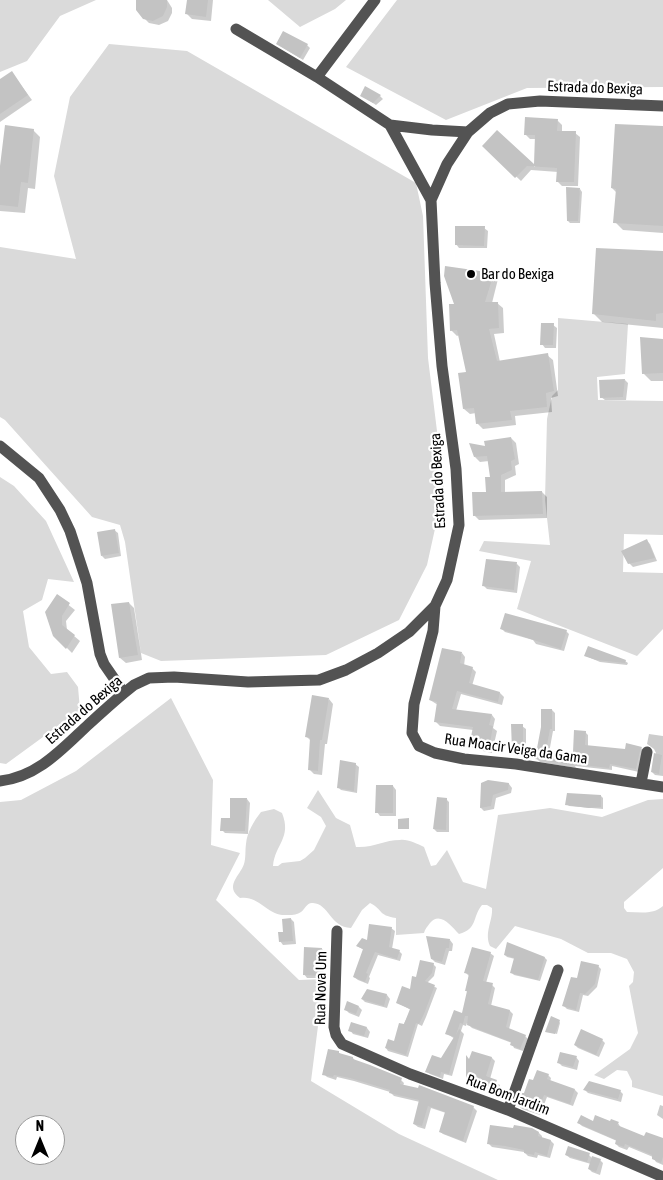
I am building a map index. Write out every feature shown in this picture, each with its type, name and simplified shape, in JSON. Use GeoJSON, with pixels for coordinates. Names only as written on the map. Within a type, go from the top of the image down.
{"type":"FeatureCollection","features":[{"type":"Feature","properties":{"kind":"street"},"geometry":{"type":"LineString","coordinates":[[318,77],[376,0]]}},
{"type":"Feature","properties":{"kind":"street"},"geometry":{"type":"LineString","coordinates":[[236,29],[318,77],[390,125],[468,132]]}},
{"type":"Feature","properties":{"kind":"street","name":"Estrada do Bexiga"},"geometry":{"type":"LineString","coordinates":[[0,781],[18,778],[44,765],[124,692],[149,678],[174,677],[248,682],[319,680],[346,670],[378,653],[409,632],[435,606],[447,580],[454,554],[458,525],[456,468],[442,366],[431,200],[447,164],[468,132],[490,113],[508,104],[540,101],[663,106]]}},
{"type":"Feature","properties":{"kind":"street"},"geometry":{"type":"LineString","coordinates":[[390,125],[431,200]]}},
{"type":"Feature","properties":{"kind":"street"},"geometry":{"type":"LineString","coordinates":[[0,446],[39,478],[60,510],[70,531],[87,583],[100,654],[108,670],[124,692]]}},
{"type":"Feature","properties":{"kind":"street","name":"Rua Moacir Veiga da Gama"},"geometry":{"type":"LineString","coordinates":[[435,606],[433,631],[414,704],[412,733],[419,746],[435,753],[464,759],[516,764],[663,787]]}},
{"type":"Feature","properties":{"kind":"street"},"geometry":{"type":"LineString","coordinates":[[641,783],[647,752]]}},
{"type":"Feature","properties":{"kind":"street","name":"Rua Nova Um"},"geometry":{"type":"LineString","coordinates":[[337,931],[334,1027],[336,1035],[342,1044]]}},
{"type":"Feature","properties":{"kind":"street"},"geometry":{"type":"LineString","coordinates":[[508,1110],[558,970]]}},
{"type":"Feature","properties":{"kind":"street","name":"Rua Bom Jardim"},"geometry":{"type":"LineString","coordinates":[[342,1044],[410,1074],[508,1110],[663,1177]]}},
{"type":"Feature","properties":{"kind":"shaded area"},"geometry":{"type":"Polygon","coordinates":[[[0,0],[96,0],[60,16],[27,61],[0,72],[0,0]]]}},
{"type":"Feature","properties":{"kind":"shaded area"},"geometry":{"type":"Polygon","coordinates":[[[268,0],[346,0],[335,9],[300,27],[268,0]]]}},
{"type":"Feature","properties":{"kind":"shaded area"},"geometry":{"type":"Polygon","coordinates":[[[397,0],[663,0],[663,87],[527,88],[446,120],[346,67],[397,0]]]}},
{"type":"Feature","properties":{"kind":"shaded area"},"geometry":{"type":"Polygon","coordinates":[[[109,44],[187,51],[416,183],[423,216],[428,358],[444,488],[427,565],[399,620],[326,655],[161,661],[141,653],[125,542],[120,525],[92,517],[5,420],[0,417],[0,247],[76,259],[54,176],[70,97],[109,44]]]}},
{"type":"Feature","properties":{"kind":"shaded area"},"geometry":{"type":"Polygon","coordinates":[[[558,318],[628,324],[625,374],[597,377],[598,400],[663,401],[663,535],[624,534],[623,572],[663,573],[663,629],[637,656],[517,609],[531,561],[479,551],[484,541],[550,545],[545,500],[547,419],[552,396],[558,390],[558,318]]]}},
{"type":"Feature","properties":{"kind":"shaded area"},"geometry":{"type":"Polygon","coordinates":[[[0,477],[14,486],[46,521],[74,582],[48,579],[42,600],[23,611],[29,647],[51,674],[67,672],[78,687],[80,710],[6,764],[0,763],[0,477]]]}},
{"type":"Feature","properties":{"kind":"shaded area"},"geometry":{"type":"Polygon","coordinates":[[[171,698],[213,780],[211,845],[240,853],[216,900],[299,980],[324,979],[311,1081],[399,1134],[498,1180],[0,1180],[0,802],[21,800],[76,771],[171,698]]]}},
{"type":"Feature","properties":{"kind":"shaded area"},"geometry":{"type":"Polygon","coordinates":[[[318,790],[336,818],[350,825],[356,847],[394,840],[409,841],[424,847],[431,866],[436,865],[447,850],[463,882],[486,889],[498,815],[550,808],[602,817],[648,800],[663,799],[663,868],[624,902],[624,908],[627,912],[646,912],[655,911],[663,906],[663,1096],[632,1087],[632,1081],[627,1071],[617,1070],[604,1079],[594,1075],[630,1049],[638,1033],[629,986],[633,982],[634,972],[627,959],[611,953],[588,953],[561,939],[515,926],[496,949],[490,946],[488,941],[492,908],[487,905],[482,905],[479,909],[472,926],[459,934],[445,921],[438,919],[430,923],[424,933],[396,935],[396,918],[383,914],[370,903],[362,910],[351,928],[338,924],[318,904],[311,903],[299,913],[282,915],[276,914],[252,899],[240,898],[235,894],[233,885],[244,864],[248,835],[261,812],[274,809],[282,813],[285,822],[284,835],[274,858],[273,866],[300,861],[314,850],[326,826],[321,817],[307,808],[318,790]]]}},
{"type":"Feature","properties":{"kind":"building"},"geometry":{"type":"Polygon","coordinates":[[[136,0],[167,0],[167,7],[163,16],[153,21],[143,19],[136,10],[136,0]]]}},
{"type":"Feature","properties":{"kind":"building"},"geometry":{"type":"Polygon","coordinates":[[[187,0],[208,0],[206,17],[185,14],[187,0]]]}},
{"type":"Feature","properties":{"kind":"building"},"geometry":{"type":"Polygon","coordinates":[[[283,31],[308,44],[300,58],[276,44],[283,31]]]}},
{"type":"Feature","properties":{"kind":"building"},"geometry":{"type":"Polygon","coordinates":[[[12,71],[28,95],[0,114],[0,79],[12,71]]]}},
{"type":"Feature","properties":{"kind":"building"},"geometry":{"type":"Polygon","coordinates":[[[365,86],[381,95],[373,103],[360,96],[365,86]]]}},
{"type":"Feature","properties":{"kind":"building"},"geometry":{"type":"Polygon","coordinates":[[[525,117],[558,119],[557,131],[576,131],[574,182],[556,182],[557,168],[527,166],[515,178],[482,146],[497,130],[534,164],[535,135],[524,135],[525,117]]]}},
{"type":"Feature","properties":{"kind":"building"},"geometry":{"type":"Polygon","coordinates":[[[615,124],[663,126],[663,226],[613,223],[616,189],[611,188],[615,124]]]}},
{"type":"Feature","properties":{"kind":"building"},"geometry":{"type":"Polygon","coordinates":[[[5,125],[34,129],[28,183],[21,182],[18,207],[0,205],[0,166],[5,125]]]}},
{"type":"Feature","properties":{"kind":"building"},"geometry":{"type":"Polygon","coordinates":[[[566,187],[580,188],[578,221],[567,221],[566,187]]]}},
{"type":"Feature","properties":{"kind":"building"},"geometry":{"type":"Polygon","coordinates":[[[455,226],[485,226],[484,246],[455,245],[455,226]]]}},
{"type":"Feature","properties":{"kind":"building"},"geometry":{"type":"Polygon","coordinates":[[[596,248],[663,251],[663,313],[656,314],[656,321],[592,314],[596,248]]]}},
{"type":"Feature","properties":{"kind":"building"},"geometry":{"type":"Polygon","coordinates":[[[445,266],[494,273],[485,302],[498,302],[499,328],[489,329],[497,361],[548,353],[554,391],[546,393],[547,407],[510,411],[512,420],[476,424],[474,408],[463,409],[458,373],[466,372],[457,330],[450,331],[449,304],[454,304],[444,276],[445,266]]]}},
{"type":"Feature","properties":{"kind":"building"},"geometry":{"type":"Polygon","coordinates":[[[541,323],[554,323],[553,345],[540,345],[541,323]]]}},
{"type":"Feature","properties":{"kind":"building"},"geometry":{"type":"Polygon","coordinates":[[[640,337],[663,339],[663,373],[642,374],[640,337]]]}},
{"type":"Feature","properties":{"kind":"building"},"geometry":{"type":"Polygon","coordinates":[[[625,379],[623,397],[600,398],[599,380],[625,379]]]}},
{"type":"Feature","properties":{"kind":"building"},"geometry":{"type":"Polygon","coordinates":[[[511,437],[515,459],[511,461],[512,470],[501,475],[501,492],[542,491],[543,514],[473,516],[472,492],[486,492],[485,477],[490,477],[487,456],[474,457],[469,443],[485,446],[484,441],[511,437]]]}},
{"type":"Feature","properties":{"kind":"building"},"geometry":{"type":"Polygon","coordinates":[[[115,529],[119,553],[101,556],[97,532],[115,529]]]}},
{"type":"Feature","properties":{"kind":"building"},"geometry":{"type":"Polygon","coordinates":[[[647,539],[655,558],[628,564],[621,551],[647,539]]]}},
{"type":"Feature","properties":{"kind":"building"},"geometry":{"type":"Polygon","coordinates":[[[486,559],[517,562],[514,590],[482,586],[486,559]]]}},
{"type":"Feature","properties":{"kind":"building"},"geometry":{"type":"Polygon","coordinates":[[[57,594],[70,603],[62,616],[62,625],[75,635],[66,649],[53,636],[45,612],[57,594]]]}},
{"type":"Feature","properties":{"kind":"building"},"geometry":{"type":"Polygon","coordinates":[[[129,602],[138,655],[119,658],[111,604],[129,602]]]}},
{"type":"Feature","properties":{"kind":"building"},"geometry":{"type":"Polygon","coordinates":[[[505,613],[567,630],[561,649],[500,629],[505,613]]]}},
{"type":"Feature","properties":{"kind":"building"},"geometry":{"type":"Polygon","coordinates":[[[588,646],[626,660],[625,663],[596,660],[584,656],[588,646]]]}},
{"type":"Feature","properties":{"kind":"building"},"geometry":{"type":"Polygon","coordinates":[[[442,648],[462,652],[460,663],[473,667],[469,683],[500,692],[498,702],[457,691],[452,709],[492,714],[489,725],[493,726],[489,749],[469,746],[473,727],[434,722],[437,702],[429,700],[442,648]]]}},
{"type":"Feature","properties":{"kind":"building"},"geometry":{"type":"Polygon","coordinates":[[[312,695],[329,698],[322,740],[320,740],[318,771],[308,770],[310,738],[305,737],[312,695]]]}},
{"type":"Feature","properties":{"kind":"building"},"geometry":{"type":"Polygon","coordinates":[[[541,709],[552,709],[552,729],[550,729],[546,751],[573,752],[574,730],[586,731],[585,745],[625,749],[626,743],[642,747],[636,769],[610,764],[609,768],[571,765],[535,759],[541,727],[541,709]]]}},
{"type":"Feature","properties":{"kind":"building"},"geometry":{"type":"Polygon","coordinates":[[[511,724],[523,724],[523,750],[512,750],[511,724]]]}},
{"type":"Feature","properties":{"kind":"building"},"geometry":{"type":"Polygon","coordinates":[[[654,753],[662,755],[659,774],[651,772],[654,753]]]}},
{"type":"Feature","properties":{"kind":"building"},"geometry":{"type":"Polygon","coordinates":[[[340,760],[356,763],[354,791],[337,788],[340,760]]]}},
{"type":"Feature","properties":{"kind":"building"},"geometry":{"type":"Polygon","coordinates":[[[488,780],[509,783],[508,790],[493,795],[491,806],[480,808],[481,783],[488,780]]]}},
{"type":"Feature","properties":{"kind":"building"},"geometry":{"type":"Polygon","coordinates":[[[376,785],[393,785],[393,813],[375,813],[376,785]]]}},
{"type":"Feature","properties":{"kind":"building"},"geometry":{"type":"Polygon","coordinates":[[[567,793],[601,795],[601,807],[589,808],[565,805],[567,793]]]}},
{"type":"Feature","properties":{"kind":"building"},"geometry":{"type":"Polygon","coordinates":[[[437,797],[447,798],[446,830],[433,829],[437,797]]]}},
{"type":"Feature","properties":{"kind":"building"},"geometry":{"type":"Polygon","coordinates":[[[230,798],[247,798],[245,831],[220,831],[221,818],[230,818],[230,798]]]}},
{"type":"Feature","properties":{"kind":"building"},"geometry":{"type":"Polygon","coordinates":[[[409,818],[409,829],[398,829],[398,819],[409,818]]]}},
{"type":"Feature","properties":{"kind":"building"},"geometry":{"type":"Polygon","coordinates":[[[291,918],[293,941],[279,942],[278,932],[283,932],[282,919],[291,918]]]}},
{"type":"Feature","properties":{"kind":"building"},"geometry":{"type":"Polygon","coordinates":[[[369,924],[392,927],[389,947],[400,950],[397,959],[375,952],[366,973],[368,974],[365,982],[353,977],[363,949],[356,946],[362,938],[367,940],[369,924]]]}},
{"type":"Feature","properties":{"kind":"building"},"geometry":{"type":"Polygon","coordinates":[[[426,936],[450,939],[449,948],[446,948],[442,962],[431,959],[426,936]]]}},
{"type":"Feature","properties":{"kind":"building"},"geometry":{"type":"Polygon","coordinates":[[[507,942],[545,957],[538,980],[510,973],[514,958],[504,955],[507,942]]]}},
{"type":"Feature","properties":{"kind":"building"},"geometry":{"type":"Polygon","coordinates":[[[304,947],[322,948],[320,976],[303,975],[304,947]]]}},
{"type":"Feature","properties":{"kind":"building"},"geometry":{"type":"Polygon","coordinates":[[[472,947],[491,952],[483,981],[493,983],[488,1004],[510,1010],[506,1027],[526,1035],[520,1049],[510,1045],[511,1042],[467,1025],[468,1016],[465,1016],[463,1024],[460,1023],[456,1035],[459,1029],[461,1030],[449,1074],[441,1072],[440,1077],[425,1072],[432,1055],[441,1058],[454,1037],[445,1034],[454,1010],[462,1013],[469,974],[464,973],[472,947]]]}},
{"type":"Feature","properties":{"kind":"building"},"geometry":{"type":"Polygon","coordinates":[[[420,960],[434,963],[432,973],[425,981],[435,985],[419,1024],[416,1023],[406,1055],[385,1048],[388,1039],[394,1041],[399,1023],[404,1024],[410,1009],[396,1003],[402,986],[410,989],[412,976],[416,977],[420,960]]]}},
{"type":"Feature","properties":{"kind":"building"},"geometry":{"type":"Polygon","coordinates":[[[581,961],[599,965],[595,984],[585,994],[580,993],[576,1010],[562,1006],[571,977],[577,978],[581,961]]]}},
{"type":"Feature","properties":{"kind":"building"},"geometry":{"type":"Polygon","coordinates":[[[367,989],[387,994],[384,1006],[361,999],[367,989]]]}},
{"type":"Feature","properties":{"kind":"building"},"geometry":{"type":"Polygon","coordinates":[[[347,1001],[359,1006],[356,1014],[344,1010],[347,1001]]]}},
{"type":"Feature","properties":{"kind":"building"},"geometry":{"type":"Polygon","coordinates":[[[551,1016],[560,1020],[555,1034],[545,1032],[551,1016]]]}},
{"type":"Feature","properties":{"kind":"building"},"geometry":{"type":"Polygon","coordinates":[[[351,1022],[367,1027],[364,1036],[348,1031],[351,1022]]]}},
{"type":"Feature","properties":{"kind":"building"},"geometry":{"type":"Polygon","coordinates":[[[581,1029],[603,1039],[596,1055],[574,1045],[581,1029]]]}},
{"type":"Feature","properties":{"kind":"building"},"geometry":{"type":"Polygon","coordinates":[[[328,1049],[339,1051],[339,1053],[353,1057],[353,1059],[402,1078],[400,1084],[418,1088],[419,1085],[474,1106],[463,1141],[439,1132],[445,1112],[428,1106],[422,1126],[413,1124],[419,1100],[389,1093],[390,1090],[350,1078],[322,1075],[328,1049]]]}},
{"type":"Feature","properties":{"kind":"building"},"geometry":{"type":"Polygon","coordinates":[[[472,1051],[492,1057],[486,1076],[497,1080],[493,1091],[466,1082],[466,1055],[469,1059],[472,1051]]]}},
{"type":"Feature","properties":{"kind":"building"},"geometry":{"type":"Polygon","coordinates":[[[560,1052],[577,1056],[573,1067],[557,1063],[560,1052]]]}},
{"type":"Feature","properties":{"kind":"building"},"geometry":{"type":"Polygon","coordinates":[[[537,1070],[549,1074],[547,1079],[575,1089],[570,1104],[544,1095],[537,1113],[517,1106],[529,1079],[533,1080],[537,1070]]]}},
{"type":"Feature","properties":{"kind":"building"},"geometry":{"type":"Polygon","coordinates":[[[589,1081],[621,1090],[618,1099],[583,1090],[589,1081]]]}},
{"type":"Feature","properties":{"kind":"building"},"geometry":{"type":"Polygon","coordinates":[[[581,1115],[593,1121],[595,1115],[610,1121],[611,1119],[619,1122],[617,1125],[644,1136],[646,1132],[663,1138],[663,1157],[661,1163],[652,1159],[652,1155],[625,1144],[624,1147],[615,1144],[616,1140],[577,1123],[581,1115]]]}},
{"type":"Feature","properties":{"kind":"building"},"geometry":{"type":"Polygon","coordinates":[[[490,1125],[513,1128],[514,1125],[532,1128],[539,1132],[538,1136],[551,1140],[547,1156],[535,1152],[534,1155],[524,1153],[524,1150],[505,1146],[487,1144],[490,1125]]]}},
{"type":"Feature","properties":{"kind":"building"},"geometry":{"type":"Polygon","coordinates":[[[568,1146],[590,1153],[587,1162],[565,1155],[568,1146]]]}},
{"type":"Feature","properties":{"kind":"building"},"geometry":{"type":"Polygon","coordinates":[[[592,1156],[601,1159],[596,1172],[588,1169],[592,1156]]]}},
{"type":"Feature","properties":{"kind":"place","name":"Bar do Bexiga"},"geometry":{"type":"Point","coordinates":[471,274]}}]}
